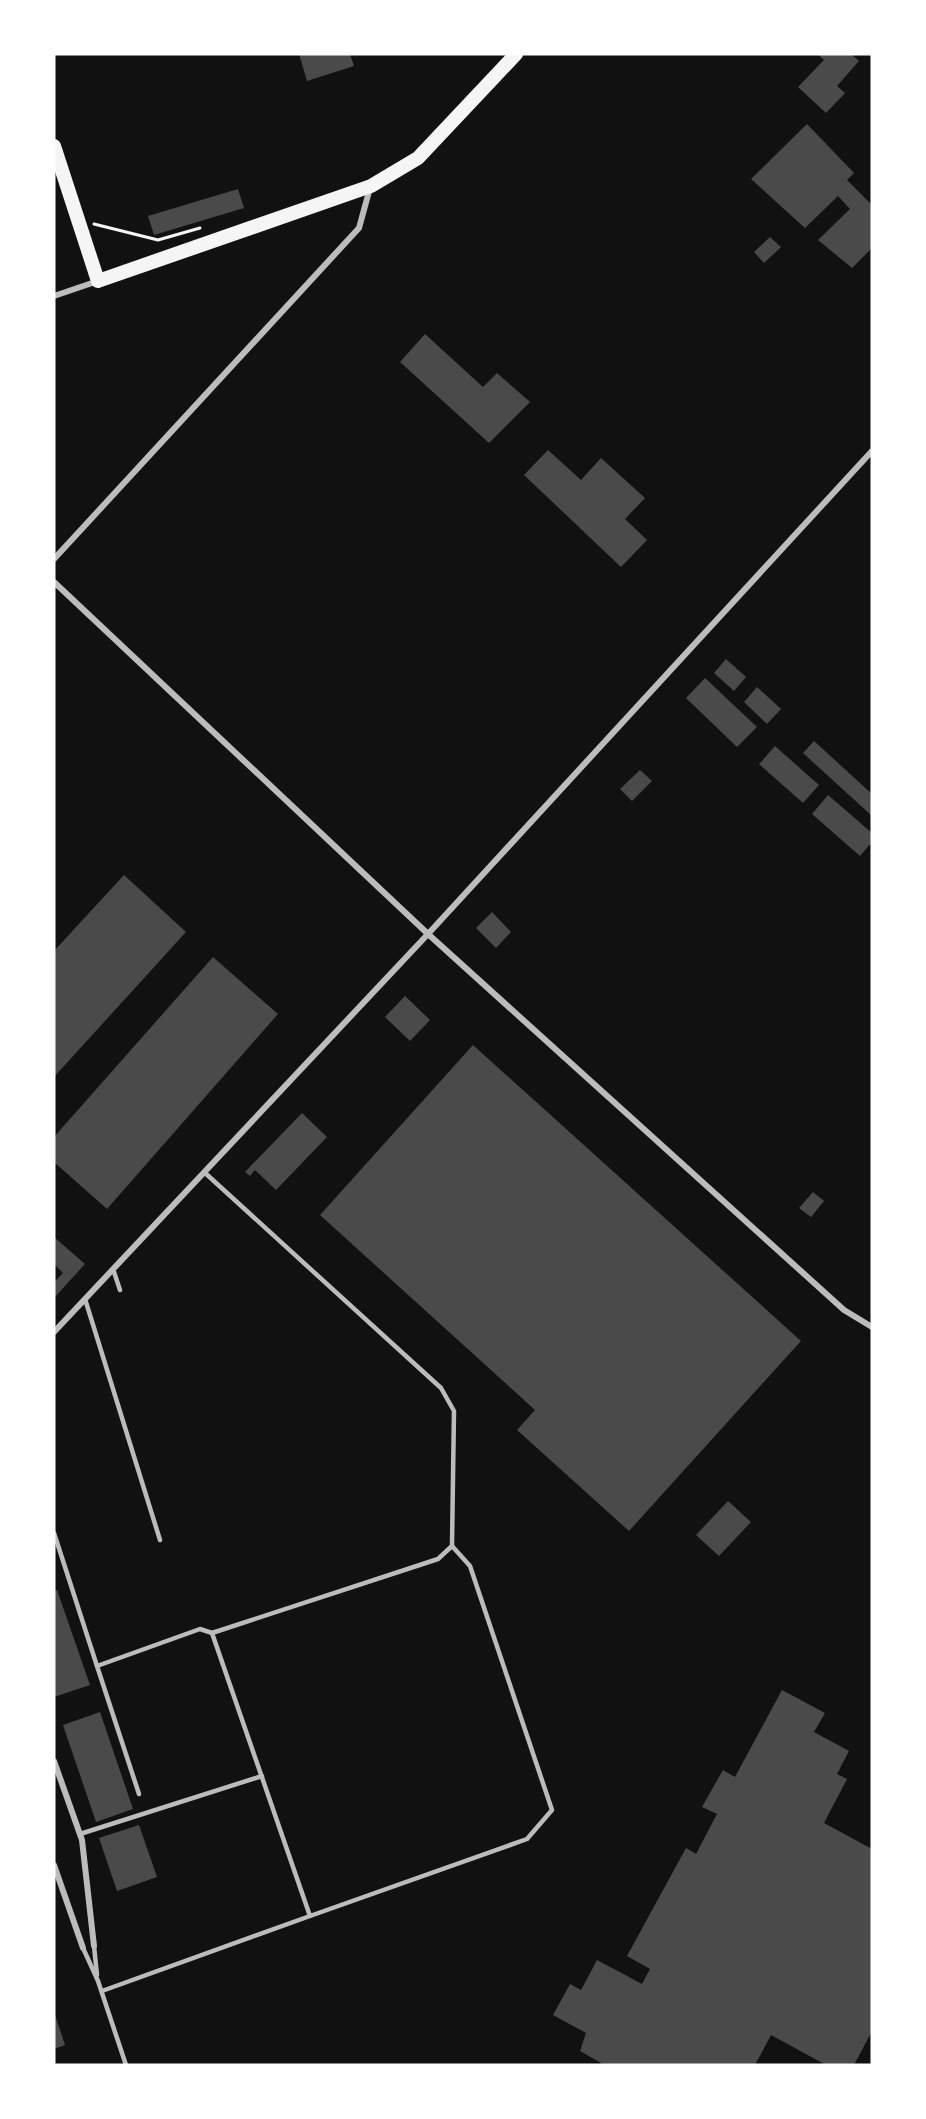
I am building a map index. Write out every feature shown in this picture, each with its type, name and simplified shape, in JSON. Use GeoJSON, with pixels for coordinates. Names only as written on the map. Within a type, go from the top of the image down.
{"type":"FeatureCollection","features":[{"type":"Feature","properties":{"kind":"main road"},"geometry":{"type":"LineString","coordinates":[[54,146],[98,281],[371,186],[418,158],[516,54]]}},
{"type":"Feature","properties":{"kind":"street"},"geometry":{"type":"LineString","coordinates":[[54,559],[359,228],[371,186]]}},
{"type":"Feature","properties":{"kind":"street"},"geometry":{"type":"LineString","coordinates":[[54,296],[98,281]]}},
{"type":"Feature","properties":{"kind":"street"},"geometry":{"type":"LineString","coordinates":[[54,1332],[428,934],[872,451]]}},
{"type":"Feature","properties":{"kind":"street"},"geometry":{"type":"LineString","coordinates":[[54,582],[428,934],[844,1310],[872,1327]]}},
{"type":"Feature","properties":{"kind":"street"},"geometry":{"type":"LineString","coordinates":[[54,1761],[80,1834],[94,1946]]}},
{"type":"Feature","properties":{"kind":"street"},"geometry":{"type":"LineString","coordinates":[[54,1865],[83,1948]]}},
{"type":"Feature","properties":{"kind":"lane"},"geometry":{"type":"LineString","coordinates":[[102,1991],[527,1839],[552,1810],[470,1566],[452,1546],[454,1411],[441,1388],[204,1172]]}},
{"type":"Feature","properties":{"kind":"lane"},"geometry":{"type":"LineString","coordinates":[[113,1269],[120,1290]]}},
{"type":"Feature","properties":{"kind":"lane"},"geometry":{"type":"LineString","coordinates":[[85,1299],[160,1540]]}},
{"type":"Feature","properties":{"kind":"lane"},"geometry":{"type":"LineString","coordinates":[[54,1533],[139,1794]]}},
{"type":"Feature","properties":{"kind":"lane"},"geometry":{"type":"LineString","coordinates":[[97,1666],[200,1629],[212,1633],[438,1559],[452,1546]]}},
{"type":"Feature","properties":{"kind":"lane"},"geometry":{"type":"LineString","coordinates":[[212,1633],[310,1916]]}},
{"type":"Feature","properties":{"kind":"lane"},"geometry":{"type":"LineString","coordinates":[[80,1834],[262,1776]]}},
{"type":"Feature","properties":{"kind":"lane"},"geometry":{"type":"LineString","coordinates":[[94,1946],[98,1981]]}},
{"type":"Feature","properties":{"kind":"lane"},"geometry":{"type":"LineString","coordinates":[[83,1948],[102,1991],[126,2065]]}},
{"type":"Feature","properties":{"kind":"path"},"geometry":{"type":"LineString","coordinates":[[79,220],[158,240],[200,228],[206,244]]}},
{"type":"Feature","properties":{"kind":"building"},"geometry":{"type":"Polygon","coordinates":[[[299,54],[350,54],[354,66],[307,81],[299,54]]]}},
{"type":"Feature","properties":{"kind":"building"},"geometry":{"type":"Polygon","coordinates":[[[817,54],[851,54],[859,61],[837,86],[845,93],[826,113],[798,87],[824,60],[817,54]]]}},
{"type":"Feature","properties":{"kind":"building"},"geometry":{"type":"Polygon","coordinates":[[[807,124],[854,173],[847,180],[872,205],[872,248],[852,268],[818,240],[850,209],[838,196],[805,228],[751,179],[807,124]]]}},
{"type":"Feature","properties":{"kind":"building"},"geometry":{"type":"Polygon","coordinates":[[[238,189],[244,208],[154,235],[148,216],[238,189]]]}},
{"type":"Feature","properties":{"kind":"building"},"geometry":{"type":"Polygon","coordinates":[[[770,237],[781,247],[764,263],[754,252],[770,237]]]}},
{"type":"Feature","properties":{"kind":"building"},"geometry":{"type":"Polygon","coordinates":[[[425,334],[483,387],[497,373],[530,402],[489,443],[400,362],[425,334]]]}},
{"type":"Feature","properties":{"kind":"building"},"geometry":{"type":"Polygon","coordinates":[[[548,450],[581,480],[601,458],[645,498],[625,519],[647,540],[621,567],[524,475],[548,450]]]}},
{"type":"Feature","properties":{"kind":"building"},"geometry":{"type":"Polygon","coordinates":[[[726,659],[746,677],[734,691],[714,673],[726,659]]]}},
{"type":"Feature","properties":{"kind":"building"},"geometry":{"type":"Polygon","coordinates":[[[705,678],[757,727],[737,747],[686,698],[705,678]]]}},
{"type":"Feature","properties":{"kind":"building"},"geometry":{"type":"Polygon","coordinates":[[[757,687],[781,709],[767,724],[744,702],[757,687]]]}},
{"type":"Feature","properties":{"kind":"building"},"geometry":{"type":"Polygon","coordinates":[[[814,741],[872,794],[872,816],[803,753],[814,741]]]}},
{"type":"Feature","properties":{"kind":"building"},"geometry":{"type":"Polygon","coordinates":[[[775,746],[819,785],[803,803],[759,764],[775,746]]]}},
{"type":"Feature","properties":{"kind":"building"},"geometry":{"type":"Polygon","coordinates":[[[640,770],[652,781],[632,801],[620,789],[640,770]]]}},
{"type":"Feature","properties":{"kind":"building"},"geometry":{"type":"Polygon","coordinates":[[[828,795],[872,833],[872,842],[860,856],[812,814],[828,795]]]}},
{"type":"Feature","properties":{"kind":"building"},"geometry":{"type":"Polygon","coordinates":[[[124,875],[186,932],[54,1077],[54,951],[124,875]]]}},
{"type":"Feature","properties":{"kind":"building"},"geometry":{"type":"Polygon","coordinates":[[[492,912],[511,932],[496,948],[476,928],[492,912]]]}},
{"type":"Feature","properties":{"kind":"building"},"geometry":{"type":"Polygon","coordinates":[[[213,957],[278,1014],[107,1209],[54,1162],[54,1137],[213,957]]]}},
{"type":"Feature","properties":{"kind":"building"},"geometry":{"type":"Polygon","coordinates":[[[405,996],[430,1020],[410,1041],[385,1017],[405,996]]]}},
{"type":"Feature","properties":{"kind":"building"},"geometry":{"type":"Polygon","coordinates":[[[473,1045],[801,1341],[629,1531],[517,1430],[535,1410],[320,1215],[473,1045]]]}},
{"type":"Feature","properties":{"kind":"building"},"geometry":{"type":"Polygon","coordinates":[[[302,1113],[327,1137],[276,1190],[255,1170],[250,1176],[245,1172],[302,1113]]]}},
{"type":"Feature","properties":{"kind":"building"},"geometry":{"type":"Polygon","coordinates":[[[813,1192],[824,1201],[811,1217],[799,1208],[813,1192]]]}},
{"type":"Feature","properties":{"kind":"building"},"geometry":{"type":"Polygon","coordinates":[[[54,1237],[85,1264],[54,1298],[54,1282],[63,1273],[54,1264],[54,1237]]]}},
{"type":"Feature","properties":{"kind":"building"},"geometry":{"type":"Polygon","coordinates":[[[728,1501],[751,1522],[719,1556],[696,1535],[728,1501]]]}},
{"type":"Feature","properties":{"kind":"building"},"geometry":{"type":"Polygon","coordinates":[[[57,1590],[90,1685],[54,1697],[54,1591],[57,1590]]]}},
{"type":"Feature","properties":{"kind":"building"},"geometry":{"type":"Polygon","coordinates":[[[782,1690],[825,1713],[814,1732],[849,1751],[837,1774],[847,1779],[824,1823],[872,1849],[872,2031],[854,2065],[826,2065],[771,2035],[755,2065],[600,2065],[601,2063],[580,2051],[586,2033],[553,2015],[570,1984],[581,1990],[597,1960],[642,1984],[650,1969],[627,1956],[686,1848],[696,1854],[717,1814],[702,1807],[723,1770],[735,1777],[782,1690]]]}},
{"type":"Feature","properties":{"kind":"building"},"geometry":{"type":"Polygon","coordinates":[[[100,1712],[133,1809],[96,1822],[63,1725],[100,1712]]]}},
{"type":"Feature","properties":{"kind":"building"},"geometry":{"type":"Polygon","coordinates":[[[139,1825],[157,1877],[117,1891],[99,1838],[139,1825]]]}},
{"type":"Feature","properties":{"kind":"building"},"geometry":{"type":"Polygon","coordinates":[[[54,2012],[65,2045],[54,2049],[54,2012]]]}}]}
